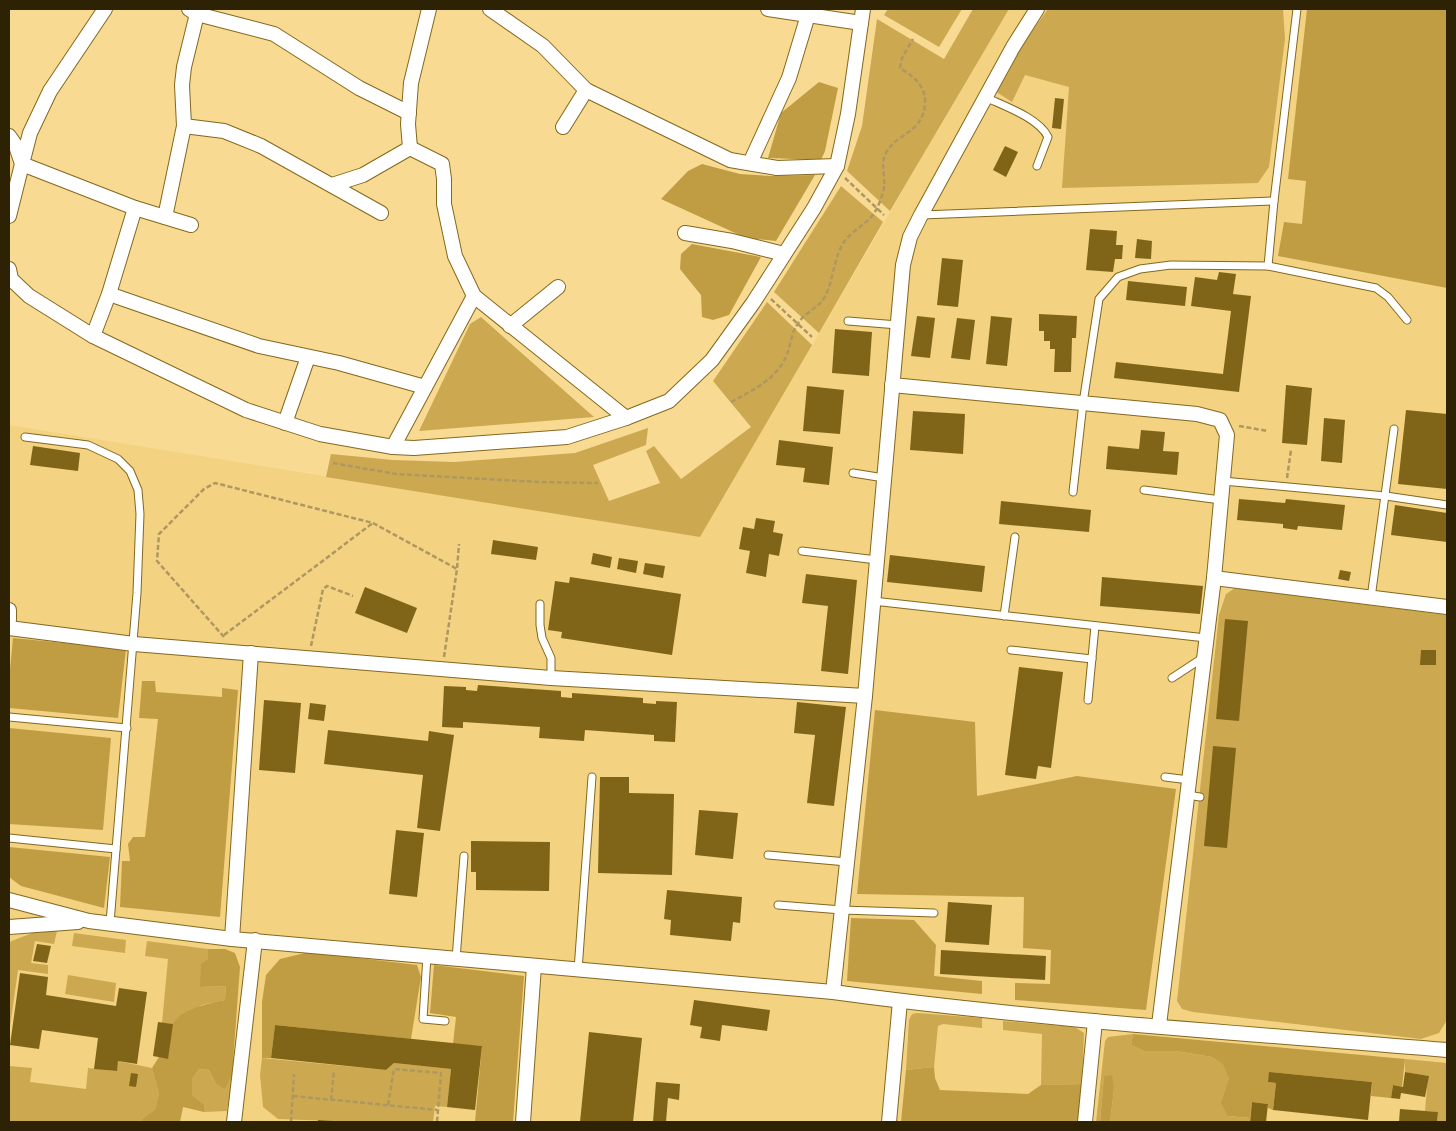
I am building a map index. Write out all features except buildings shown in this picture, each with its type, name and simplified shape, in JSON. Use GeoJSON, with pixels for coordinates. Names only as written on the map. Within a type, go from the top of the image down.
{"type":"FeatureCollection","features":[{"type":"Feature","properties":{"kind":"street"},"geometry":{"type":"LineString","coordinates":[[9,216],[30,133],[50,91],[105,9]]}},
{"type":"Feature","properties":{"kind":"street"},"geometry":{"type":"LineString","coordinates":[[410,148],[409,113],[411,82],[429,9]]}},
{"type":"Feature","properties":{"kind":"street"},"geometry":{"type":"LineString","coordinates":[[490,9],[543,46],[586,90],[730,160],[776,168],[840,171]]}},
{"type":"Feature","properties":{"kind":"street"},"geometry":{"type":"LineString","coordinates":[[768,9],[861,23]]}},
{"type":"Feature","properties":{"kind":"street"},"geometry":{"type":"LineString","coordinates":[[9,269],[11,279],[29,296],[93,336],[246,410],[320,434],[393,448],[567,438],[669,401],[712,360],[752,303],[840,171],[863,9]]}},
{"type":"Feature","properties":{"kind":"street"},"geometry":{"type":"LineString","coordinates":[[833,992],[866,696],[903,265],[910,237],[921,215],[1013,46],[1037,9]]}},
{"type":"Feature","properties":{"kind":"street"},"geometry":{"type":"LineString","coordinates":[[165,217],[184,126],[182,85],[193,11],[274,34],[359,88],[409,113]]}},
{"type":"Feature","properties":{"kind":"street"},"geometry":{"type":"LineString","coordinates":[[750,163],[790,78],[808,15]]}},
{"type":"Feature","properties":{"kind":"street"},"geometry":{"type":"LineString","coordinates":[[563,126],[586,90]]}},
{"type":"Feature","properties":{"kind":"street"},"geometry":{"type":"LineString","coordinates":[[184,126],[224,131],[261,146],[381,213]]}},
{"type":"Feature","properties":{"kind":"street"},"geometry":{"type":"LineString","coordinates":[[9,136],[16,146],[22,164]]}},
{"type":"Feature","properties":{"kind":"street"},"geometry":{"type":"LineString","coordinates":[[332,185],[363,174],[410,148]]}},
{"type":"Feature","properties":{"kind":"street"},"geometry":{"type":"LineString","coordinates":[[410,148],[442,164],[444,204],[455,256],[474,296],[626,418]]}},
{"type":"Feature","properties":{"kind":"street"},"geometry":{"type":"LineString","coordinates":[[22,164],[135,208],[191,225]]}},
{"type":"Feature","properties":{"kind":"street"},"geometry":{"type":"LineString","coordinates":[[93,336],[135,208]]}},
{"type":"Feature","properties":{"kind":"street"},"geometry":{"type":"LineString","coordinates":[[685,233],[732,241],[784,254]]}},
{"type":"Feature","properties":{"kind":"street"},"geometry":{"type":"LineString","coordinates":[[510,326],[558,287]]}},
{"type":"Feature","properties":{"kind":"street"},"geometry":{"type":"LineString","coordinates":[[108,294],[259,346],[339,363],[425,387]]}},
{"type":"Feature","properties":{"kind":"street"},"geometry":{"type":"LineString","coordinates":[[393,448],[474,296]]}},
{"type":"Feature","properties":{"kind":"street"},"geometry":{"type":"LineString","coordinates":[[285,423],[308,357]]}},
{"type":"Feature","properties":{"kind":"street"},"geometry":{"type":"LineString","coordinates":[[892,384],[1197,414],[1220,420],[1227,435],[1214,578],[1189,780],[1194,796],[1159,1025]]}},
{"type":"Feature","properties":{"kind":"street"},"geometry":{"type":"LineString","coordinates":[[1214,578],[1447,607]]}},
{"type":"Feature","properties":{"kind":"street"},"geometry":{"type":"LineString","coordinates":[[9,610],[9,620]]}},
{"type":"Feature","properties":{"kind":"street"},"geometry":{"type":"LineString","coordinates":[[9,628],[134,644],[251,652],[551,678],[866,696]]}},
{"type":"Feature","properties":{"kind":"street"},"geometry":{"type":"LineString","coordinates":[[232,938],[251,652]]}},
{"type":"Feature","properties":{"kind":"street"},"geometry":{"type":"LineString","coordinates":[[9,900],[89,921],[232,938],[833,992],[900,1001],[1095,1020],[1447,1050]]}},
{"type":"Feature","properties":{"kind":"street"},"geometry":{"type":"LineString","coordinates":[[9,927],[89,921]]}},
{"type":"Feature","properties":{"kind":"street"},"geometry":{"type":"LineString","coordinates":[[234,1122],[256,940]]}},
{"type":"Feature","properties":{"kind":"street"},"geometry":{"type":"LineString","coordinates":[[523,1122],[534,966]]}},
{"type":"Feature","properties":{"kind":"street"},"geometry":{"type":"LineString","coordinates":[[889,1122],[900,1001]]}},
{"type":"Feature","properties":{"kind":"street"},"geometry":{"type":"LineString","coordinates":[[1085,1122],[1095,1020]]}},
{"type":"Feature","properties":{"kind":"lane"},"geometry":{"type":"LineString","coordinates":[[1268,266],[1297,9]]}},
{"type":"Feature","properties":{"kind":"lane"},"geometry":{"type":"LineString","coordinates":[[985,97],[1044,128],[1048,137],[1037,166]]}},
{"type":"Feature","properties":{"kind":"lane"},"geometry":{"type":"LineString","coordinates":[[921,215],[1274,201]]}},
{"type":"Feature","properties":{"kind":"lane"},"geometry":{"type":"LineString","coordinates":[[1073,492],[1083,403],[1099,299],[1118,277],[1140,270],[1171,265],[1268,266],[1376,288],[1388,297],[1407,320]]}},
{"type":"Feature","properties":{"kind":"lane"},"geometry":{"type":"LineString","coordinates":[[848,321],[898,325]]}},
{"type":"Feature","properties":{"kind":"lane"},"geometry":{"type":"LineString","coordinates":[[1372,598],[1394,430]]}},
{"type":"Feature","properties":{"kind":"lane"},"geometry":{"type":"LineString","coordinates":[[25,437],[88,445],[118,459],[130,471],[138,490],[140,514],[134,644],[110,924]]}},
{"type":"Feature","properties":{"kind":"lane"},"geometry":{"type":"LineString","coordinates":[[853,473],[884,478]]}},
{"type":"Feature","properties":{"kind":"lane"},"geometry":{"type":"LineString","coordinates":[[1223,481],[1386,496],[1447,505]]}},
{"type":"Feature","properties":{"kind":"lane"},"geometry":{"type":"LineString","coordinates":[[1144,490],[1222,500]]}},
{"type":"Feature","properties":{"kind":"lane"},"geometry":{"type":"LineString","coordinates":[[1004,616],[1016,538]]}},
{"type":"Feature","properties":{"kind":"lane"},"geometry":{"type":"LineString","coordinates":[[802,551],[877,560]]}},
{"type":"Feature","properties":{"kind":"lane"},"geometry":{"type":"LineString","coordinates":[[873,601],[1206,638]]}},
{"type":"Feature","properties":{"kind":"lane"},"geometry":{"type":"LineString","coordinates":[[540,604],[542,638],[551,658],[551,678]]}},
{"type":"Feature","properties":{"kind":"lane"},"geometry":{"type":"LineString","coordinates":[[1088,700],[1095,626]]}},
{"type":"Feature","properties":{"kind":"lane"},"geometry":{"type":"LineString","coordinates":[[1011,650],[1092,659]]}},
{"type":"Feature","properties":{"kind":"lane"},"geometry":{"type":"LineString","coordinates":[[1172,678],[1204,657]]}},
{"type":"Feature","properties":{"kind":"lane"},"geometry":{"type":"LineString","coordinates":[[9,717],[127,728]]}},
{"type":"Feature","properties":{"kind":"lane"},"geometry":{"type":"LineString","coordinates":[[578,970],[592,777]]}},
{"type":"Feature","properties":{"kind":"lane"},"geometry":{"type":"LineString","coordinates":[[1165,777],[1189,780]]}},
{"type":"Feature","properties":{"kind":"lane"},"geometry":{"type":"LineString","coordinates":[[9,838],[116,849]]}},
{"type":"Feature","properties":{"kind":"lane"},"geometry":{"type":"LineString","coordinates":[[768,855],[847,862]]}},
{"type":"Feature","properties":{"kind":"lane"},"geometry":{"type":"LineString","coordinates":[[456,959],[464,856]]}},
{"type":"Feature","properties":{"kind":"lane"},"geometry":{"type":"LineString","coordinates":[[778,905],[842,910],[934,913]]}},
{"type":"Feature","properties":{"kind":"lane"},"geometry":{"type":"LineString","coordinates":[[427,956],[423,1019],[444,1021]]}},
{"type":"Feature","properties":{"kind":"path"},"geometry":{"type":"LineString","coordinates":[[732,402],[770,380],[785,358],[794,328],[802,318],[819,305],[827,294],[838,255],[844,243],[854,231],[873,215],[884,191],[882,167],[885,155],[892,144],[916,126],[922,116],[925,102],[923,90],[916,79],[900,68],[902,58],[914,39]]}},
{"type":"Feature","properties":{"kind":"path"},"geometry":{"type":"LineString","coordinates":[[840,171],[884,215]]}},
{"type":"Feature","properties":{"kind":"path"},"geometry":{"type":"LineString","coordinates":[[769,297],[812,337]]}},
{"type":"Feature","properties":{"kind":"path"},"geometry":{"type":"LineString","coordinates":[[1222,425],[1268,431]]}},
{"type":"Feature","properties":{"kind":"path"},"geometry":{"type":"LineString","coordinates":[[1286,487],[1291,450]]}},
{"type":"Feature","properties":{"kind":"path"},"geometry":{"type":"LineString","coordinates":[[333,463],[396,474],[539,482],[598,483]]}},
{"type":"Feature","properties":{"kind":"path"},"geometry":{"type":"LineString","coordinates":[[373,523],[224,636],[157,561],[159,534],[204,489],[215,483],[373,523],[457,569]]}},
{"type":"Feature","properties":{"kind":"path"},"geometry":{"type":"LineString","coordinates":[[443,668],[459,544]]}},
{"type":"Feature","properties":{"kind":"path"},"geometry":{"type":"LineString","coordinates":[[309,657],[323,589],[327,586],[353,596]]}},
{"type":"Feature","properties":{"kind":"path"},"geometry":{"type":"LineString","coordinates":[[388,1105],[394,1069],[441,1073],[437,1122]]}},
{"type":"Feature","properties":{"kind":"path"},"geometry":{"type":"LineString","coordinates":[[331,1100],[334,1071]]}},
{"type":"Feature","properties":{"kind":"path"},"geometry":{"type":"LineString","coordinates":[[291,1122],[294,1074]]}},
{"type":"Feature","properties":{"kind":"path"},"geometry":{"type":"LineString","coordinates":[[293,1096],[437,1110]]}},
{"type":"Feature","properties":{"kind":"shaded area"},"geometry":{"type":"Polygon","coordinates":[[[888,9],[962,9],[939,47],[884,15],[888,9]]]}},
{"type":"Feature","properties":{"kind":"shaded area"},"geometry":{"type":"Polygon","coordinates":[[[973,9],[1009,9],[890,211],[847,171],[862,126],[877,19],[944,59],[973,9]]]}},
{"type":"Feature","properties":{"kind":"shaded area"},"geometry":{"type":"Polygon","coordinates":[[[1009,9],[1447,9],[1447,1122],[9,1122],[9,425],[700,537],[1009,9]]]}},
{"type":"Feature","properties":{"kind":"shaded area"},"geometry":{"type":"Polygon","coordinates":[[[1048,9],[1283,9],[1285,39],[1269,167],[1258,183],[1062,188],[1069,87],[1025,75],[1012,102],[995,91],[1017,52],[1048,9]]]}},
{"type":"Feature","properties":{"kind":"shaded area"},"geometry":{"type":"Polygon","coordinates":[[[1307,9],[1447,9],[1447,288],[1278,256],[1284,222],[1302,224],[1306,181],[1288,179],[1307,9]]]}},
{"type":"Feature","properties":{"kind":"shaded area"},"geometry":{"type":"Polygon","coordinates":[[[819,82],[838,88],[825,151],[821,160],[768,158],[781,113],[819,82]]]}},
{"type":"Feature","properties":{"kind":"shaded area"},"geometry":{"type":"Polygon","coordinates":[[[702,164],[740,174],[771,176],[815,175],[776,241],[746,238],[661,199],[688,171],[702,164]]]}},
{"type":"Feature","properties":{"kind":"shaded area"},"geometry":{"type":"Polygon","coordinates":[[[841,186],[883,222],[819,333],[774,292],[841,186]]]}},
{"type":"Feature","properties":{"kind":"shaded area"},"geometry":{"type":"Polygon","coordinates":[[[692,244],[761,257],[729,315],[713,320],[702,317],[701,295],[680,269],[681,254],[692,244]]]}},
{"type":"Feature","properties":{"kind":"shaded area"},"geometry":{"type":"Polygon","coordinates":[[[767,302],[812,345],[700,537],[326,477],[331,454],[393,460],[454,462],[575,453],[648,428],[646,445],[593,465],[609,501],[660,483],[646,451],[654,446],[681,479],[751,427],[713,381],[767,302]]]}},
{"type":"Feature","properties":{"kind":"shaded area"},"geometry":{"type":"Polygon","coordinates":[[[481,317],[594,417],[419,431],[470,324],[481,317]]]}},
{"type":"Feature","properties":{"kind":"shaded area"},"geometry":{"type":"Polygon","coordinates":[[[1235,588],[1447,615],[1447,1020],[1439,1033],[1421,1039],[1193,1012],[1182,1009],[1177,1001],[1219,615],[1226,594],[1235,588]]]}},
{"type":"Feature","properties":{"kind":"shaded area"},"geometry":{"type":"Polygon","coordinates":[[[13,638],[126,649],[118,718],[9,708],[9,680],[13,638]]]}},
{"type":"Feature","properties":{"kind":"shaded area"},"geometry":{"type":"Polygon","coordinates":[[[142,681],[155,681],[156,692],[222,697],[222,688],[238,690],[220,917],[120,907],[122,861],[130,861],[128,844],[133,837],[145,837],[158,719],[139,718],[142,681]]]}},
{"type":"Feature","properties":{"kind":"shaded area"},"geometry":{"type":"Polygon","coordinates":[[[875,710],[975,722],[977,796],[1077,776],[1176,789],[1146,1010],[1015,1000],[1015,983],[1050,984],[1051,950],[1023,948],[1024,897],[857,894],[875,710]]]}},
{"type":"Feature","properties":{"kind":"shaded area"},"geometry":{"type":"Polygon","coordinates":[[[9,728],[111,738],[103,830],[9,824],[9,728]]]}},
{"type":"Feature","properties":{"kind":"shaded area"},"geometry":{"type":"Polygon","coordinates":[[[9,847],[110,857],[104,908],[21,886],[9,877],[9,847]]]}},
{"type":"Feature","properties":{"kind":"shaded area"},"geometry":{"type":"Polygon","coordinates":[[[851,918],[914,920],[936,945],[934,976],[982,981],[982,994],[847,981],[851,918]]]}},
{"type":"Feature","properties":{"kind":"shaded area"},"geometry":{"type":"Polygon","coordinates":[[[57,931],[54,944],[35,941],[31,963],[48,965],[48,974],[18,970],[9,1034],[9,942],[35,932],[57,931]]]}},
{"type":"Feature","properties":{"kind":"shaded area"},"geometry":{"type":"Polygon","coordinates":[[[74,933],[126,940],[125,953],[72,946],[74,933]]]}},
{"type":"Feature","properties":{"kind":"shaded area"},"geometry":{"type":"Polygon","coordinates":[[[147,941],[208,949],[208,959],[200,987],[226,986],[225,1000],[202,1005],[173,1024],[162,1023],[168,959],[145,956],[147,941]]]}},
{"type":"Feature","properties":{"kind":"shaded area"},"geometry":{"type":"Polygon","coordinates":[[[208,949],[225,949],[235,953],[240,967],[232,1075],[225,1089],[216,1084],[209,1070],[199,1069],[192,1079],[192,1095],[204,1105],[204,1112],[183,1107],[180,1122],[142,1122],[142,1119],[155,1110],[159,1094],[152,1068],[159,1057],[167,1058],[171,1030],[175,1020],[195,1008],[225,1000],[226,986],[200,987],[201,964],[208,959],[208,949]]]}},
{"type":"Feature","properties":{"kind":"shaded area"},"geometry":{"type":"Polygon","coordinates":[[[309,952],[417,965],[421,977],[411,1039],[275,1025],[271,1058],[262,1058],[262,1002],[266,975],[280,959],[309,952]]]}},
{"type":"Feature","properties":{"kind":"shaded area"},"geometry":{"type":"Polygon","coordinates":[[[434,965],[524,976],[513,1122],[475,1122],[482,1046],[453,1044],[456,1017],[430,1013],[434,965]]]}},
{"type":"Feature","properties":{"kind":"shaded area"},"geometry":{"type":"Polygon","coordinates":[[[68,975],[116,983],[114,1002],[65,994],[68,975]]]}},
{"type":"Feature","properties":{"kind":"shaded area"},"geometry":{"type":"Polygon","coordinates":[[[912,1014],[982,1018],[982,1028],[943,1024],[938,1026],[934,1067],[906,1070],[909,1020],[912,1014]]]}},
{"type":"Feature","properties":{"kind":"shaded area"},"geometry":{"type":"Polygon","coordinates":[[[1003,1021],[1075,1027],[1084,1033],[1082,1084],[1041,1085],[1042,1034],[1003,1030],[1003,1021]]]}},
{"type":"Feature","properties":{"kind":"shaded area"},"geometry":{"type":"Polygon","coordinates":[[[1133,1034],[1131,1045],[1144,1051],[1176,1051],[1212,1057],[1224,1064],[1229,1079],[1228,1116],[1250,1118],[1250,1122],[1110,1122],[1114,1089],[1104,1077],[1100,1122],[1096,1122],[1105,1041],[1108,1037],[1133,1034]]]}},
{"type":"Feature","properties":{"kind":"shaded area"},"geometry":{"type":"Polygon","coordinates":[[[1133,1034],[1405,1059],[1402,1087],[1393,1085],[1391,1098],[1371,1096],[1372,1082],[1270,1072],[1268,1082],[1276,1083],[1273,1110],[1268,1108],[1268,1104],[1252,1102],[1250,1118],[1228,1116],[1221,1103],[1229,1079],[1223,1064],[1212,1057],[1176,1051],[1144,1051],[1131,1045],[1133,1034]]]}},
{"type":"Feature","properties":{"kind":"shaded area"},"geometry":{"type":"Polygon","coordinates":[[[262,1058],[386,1070],[394,1063],[451,1069],[447,1107],[435,1106],[433,1122],[278,1119],[263,1107],[260,1075],[262,1058]]]}},
{"type":"Feature","properties":{"kind":"shaded area"},"geometry":{"type":"Polygon","coordinates":[[[1405,1059],[1447,1063],[1447,1122],[1437,1122],[1438,1112],[1425,1111],[1428,1076],[1405,1072],[1405,1059]]]}},
{"type":"Feature","properties":{"kind":"shaded area"},"geometry":{"type":"Polygon","coordinates":[[[118,1061],[152,1068],[159,1094],[155,1111],[142,1119],[142,1122],[9,1122],[9,1066],[32,1068],[30,1082],[86,1089],[88,1068],[116,1071],[118,1061]]]}},
{"type":"Feature","properties":{"kind":"shaded area"},"geometry":{"type":"Polygon","coordinates":[[[934,1067],[935,1078],[940,1090],[1028,1094],[1041,1085],[1082,1084],[1078,1122],[901,1122],[906,1070],[934,1067]]]}},
{"type":"Feature","properties":{"kind":"shaded area"},"geometry":{"type":"Polygon","coordinates":[[[199,1069],[209,1070],[216,1084],[225,1088],[232,1075],[227,1111],[204,1112],[203,1105],[192,1095],[192,1079],[199,1069]]]}},
{"type":"Feature","properties":{"kind":"shaded area"},"geometry":{"type":"Polygon","coordinates":[[[1112,1075],[1114,1089],[1110,1122],[1100,1122],[1104,1076],[1112,1075]]]}}]}
